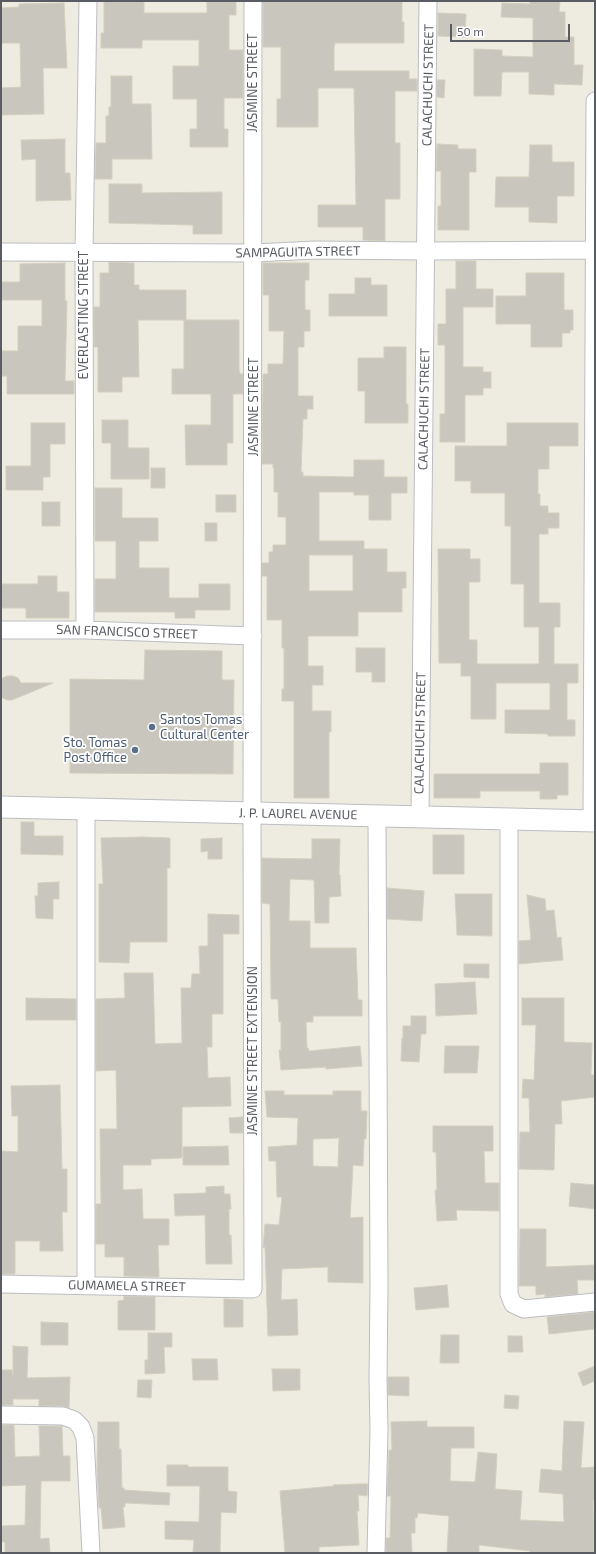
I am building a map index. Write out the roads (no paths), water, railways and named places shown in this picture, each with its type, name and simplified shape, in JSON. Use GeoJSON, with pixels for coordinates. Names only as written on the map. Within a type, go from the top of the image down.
{"type":"FeatureCollection","features":[{"type":"Feature","properties":{"kind":"street","name":"EVERLASTING STREET"},"geometry":{"type":"LineString","coordinates":[[85,630],[84,252],[88,1]]}},
{"type":"Feature","properties":{"kind":"street","name":"JASMINE STREET"},"geometry":{"type":"LineString","coordinates":[[252,813],[254,1]]}},
{"type":"Feature","properties":{"kind":"street","name":"CALACHUCHI STREET"},"geometry":{"type":"LineString","coordinates":[[420,817],[428,1]]}},
{"type":"Feature","properties":{"kind":"street"},"geometry":{"type":"LineString","coordinates":[[593,821],[595,101]]}},
{"type":"Feature","properties":{"kind":"street","name":"SAMPAGUITA STREET"},"geometry":{"type":"LineString","coordinates":[[1,252],[254,253],[315,250],[425,252],[594,250]]}},
{"type":"Feature","properties":{"kind":"street","name":"SAN FRANCISCO STREET"},"geometry":{"type":"LineString","coordinates":[[1,630],[85,630],[253,636]]}},
{"type":"Feature","properties":{"kind":"street","name":"J. P. LAUREL AVENUE"},"geometry":{"type":"LineString","coordinates":[[1,807],[593,821]]}},
{"type":"Feature","properties":{"kind":"street"},"geometry":{"type":"LineString","coordinates":[[86,809],[86,1285]]}},
{"type":"Feature","properties":{"kind":"street","name":"JASMINE STREET EXTENSION"},"geometry":{"type":"LineString","coordinates":[[252,813],[253,1289]]}},
{"type":"Feature","properties":{"kind":"street"},"geometry":{"type":"LineString","coordinates":[[376,816],[379,1430],[376,1553]]}},
{"type":"Feature","properties":{"kind":"street"},"geometry":{"type":"LineString","coordinates":[[509,819],[509,1294],[513,1304],[524,1309],[595,1302]]}},
{"type":"Feature","properties":{"kind":"street","name":"GUMAMELA STREET"},"geometry":{"type":"LineString","coordinates":[[1,1284],[253,1289]]}},
{"type":"Feature","properties":{"kind":"street"},"geometry":{"type":"LineString","coordinates":[[1,1415],[63,1416],[74,1420],[81,1427],[85,1438],[91,1553]]}},
{"type":"Feature","properties":{"kind":"place","name":"Santos Tomas Cultural Center"},"geometry":{"type":"Point","coordinates":[152,727]}},
{"type":"Feature","properties":{"kind":"place","name":"Sto. Tomas Post Office"},"geometry":{"type":"Point","coordinates":[135,750]}}]}
